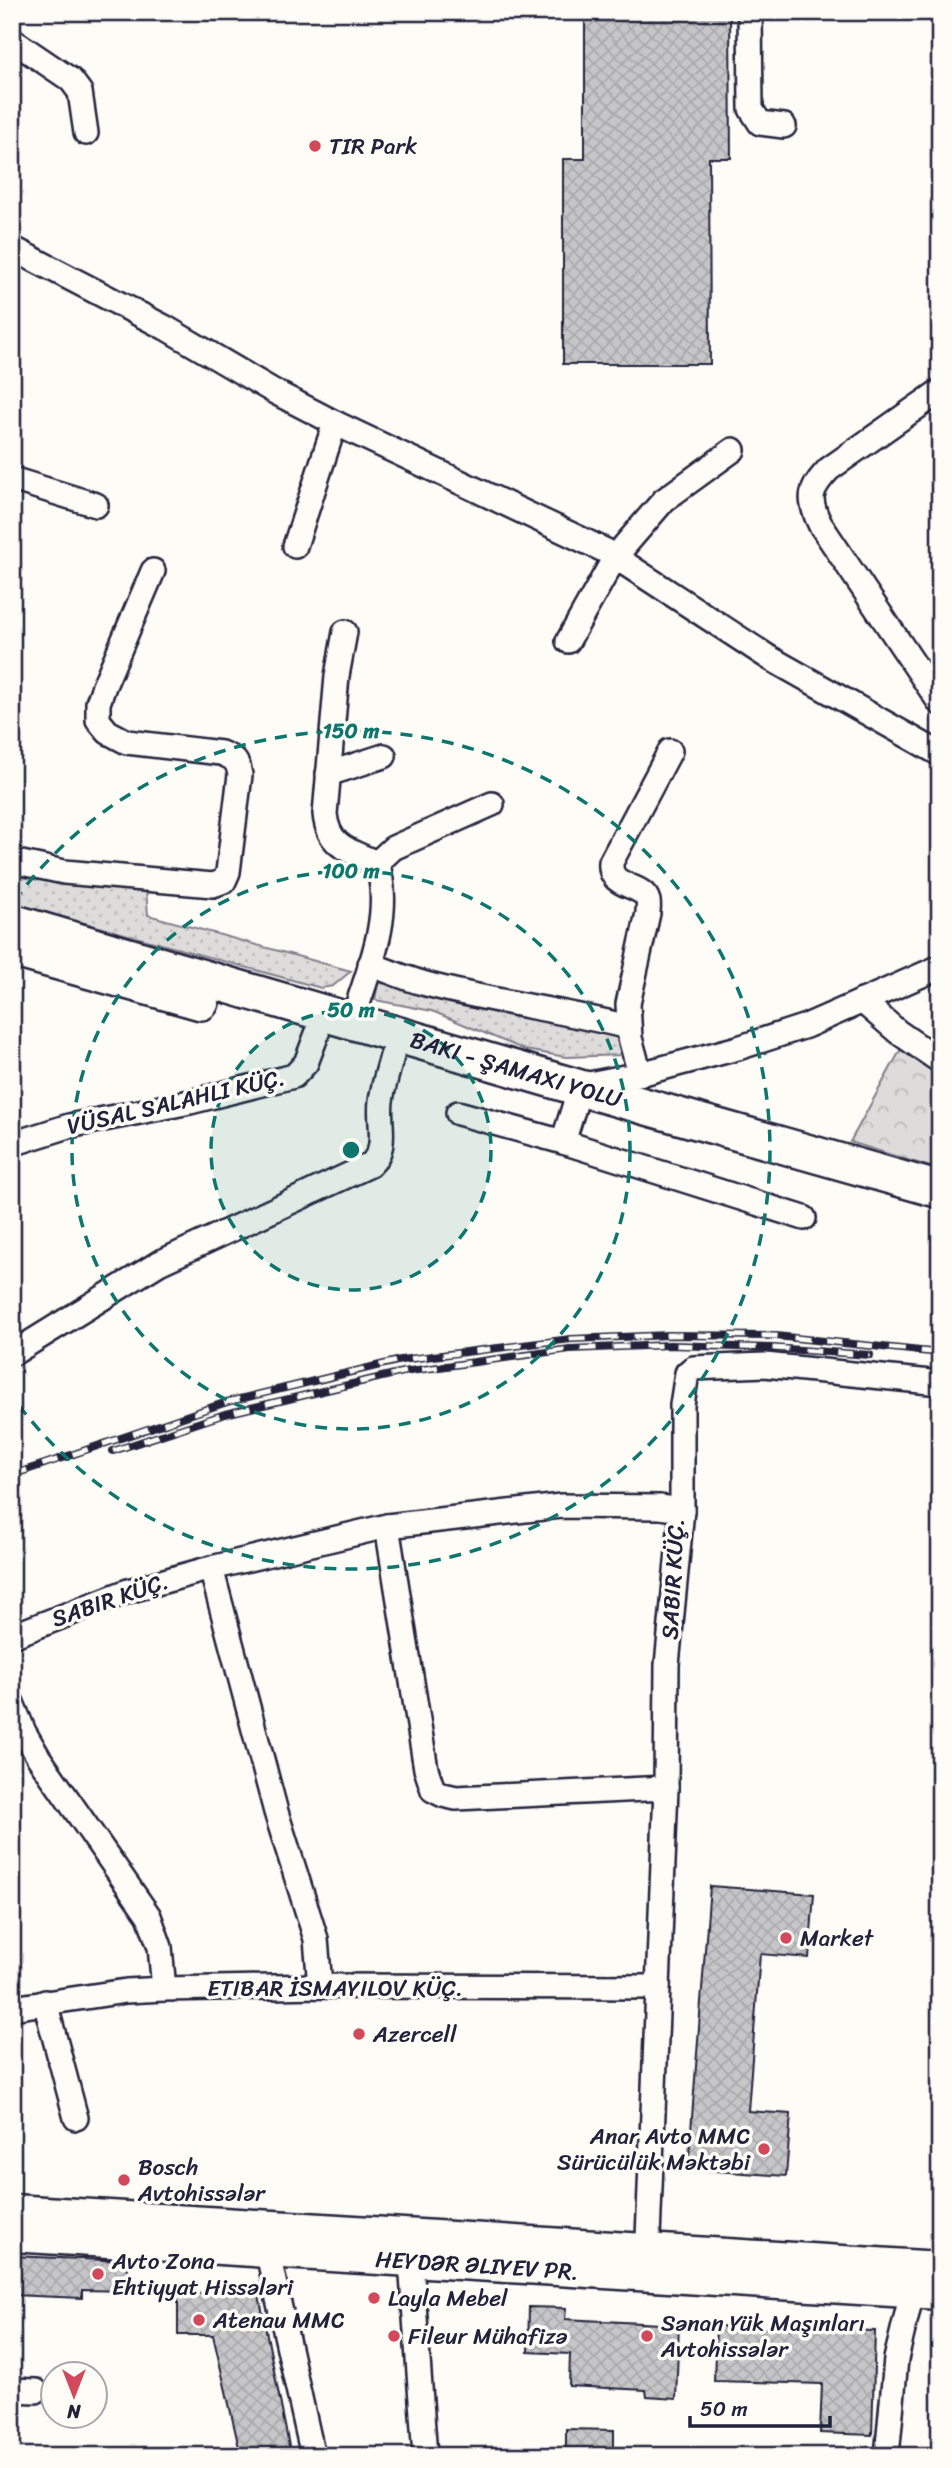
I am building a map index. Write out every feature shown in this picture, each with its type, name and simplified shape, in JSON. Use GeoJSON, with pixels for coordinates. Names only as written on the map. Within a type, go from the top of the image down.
{"type":"FeatureCollection","features":[{"type":"Feature","properties":{"kind":"highway"},"geometry":{"type":"LineString","coordinates":[[12,922],[352,1021],[577,1098],[940,1214]]}},
{"type":"Feature","properties":{"kind":"highway"},"geometry":{"type":"LineString","coordinates":[[12,949],[392,1056],[577,1098],[940,1190]]}},
{"type":"Feature","properties":{"kind":"main road","name":"HEYDƏR ƏLIYEV PR."},"geometry":{"type":"LineString","coordinates":[[12,2210],[312,2230],[647,2262],[927,2280]]}},
{"type":"Feature","properties":{"kind":"main road","name":"HEYDƏR ƏLIYEV PR."},"geometry":{"type":"LineString","coordinates":[[12,2236],[411,2262],[647,2262]]}},
{"type":"Feature","properties":{"kind":"street"},"geometry":{"type":"LineString","coordinates":[[750,12],[751,108],[760,123],[784,126]]}},
{"type":"Feature","properties":{"kind":"street"},"geometry":{"type":"LineString","coordinates":[[12,40],[71,80],[80,92],[86,133]]}},
{"type":"Feature","properties":{"kind":"street"},"geometry":{"type":"LineString","coordinates":[[12,248],[166,328],[275,392],[335,423],[615,557],[768,657],[940,754]]}},
{"type":"Feature","properties":{"kind":"street"},"geometry":{"type":"LineString","coordinates":[[940,391],[829,469],[818,480],[812,493],[811,507],[940,703]]}},
{"type":"Feature","properties":{"kind":"street"},"geometry":{"type":"LineString","coordinates":[[295,546],[335,423]]}},
{"type":"Feature","properties":{"kind":"street"},"geometry":{"type":"LineString","coordinates":[[568,641],[615,557],[664,500],[733,450]]}},
{"type":"Feature","properties":{"kind":"street"},"geometry":{"type":"LineString","coordinates":[[12,479],[96,505]]}},
{"type":"Feature","properties":{"kind":"street"},"geometry":{"type":"LineString","coordinates":[[12,861],[64,872],[213,885],[224,881],[228,872],[240,775],[238,764],[233,757],[221,753],[127,742],[108,732],[98,720],[97,704],[153,571]]}},
{"type":"Feature","properties":{"kind":"street"},"geometry":{"type":"LineString","coordinates":[[345,632],[337,676],[325,814],[326,830],[339,846],[377,863],[383,880],[384,901],[379,932],[352,1021]]}},
{"type":"Feature","properties":{"kind":"street"},"geometry":{"type":"LineString","coordinates":[[640,1074],[628,1027],[628,1004],[648,913],[648,900],[643,894],[614,878],[610,870],[611,862],[670,751]]}},
{"type":"Feature","properties":{"kind":"street"},"geometry":{"type":"LineString","coordinates":[[328,774],[384,756]]}},
{"type":"Feature","properties":{"kind":"street"},"geometry":{"type":"LineString","coordinates":[[377,863],[393,848],[492,804]]}},
{"type":"Feature","properties":{"kind":"street"},"geometry":{"type":"LineString","coordinates":[[370,964],[424,984],[540,1006],[628,1027]]}},
{"type":"Feature","properties":{"kind":"street"},"geometry":{"type":"LineString","coordinates":[[563,1142],[577,1098],[591,1082],[640,1074],[738,1048],[806,1026],[940,967]]}},
{"type":"Feature","properties":{"kind":"street"},"geometry":{"type":"LineString","coordinates":[[862,1001],[898,1032],[940,1061]]}},
{"type":"Feature","properties":{"kind":"street"},"geometry":{"type":"LineString","coordinates":[[12,1144],[69,1126],[190,1102],[294,1076],[306,1063],[317,1034]]}},
{"type":"Feature","properties":{"kind":"street"},"geometry":{"type":"LineString","coordinates":[[12,1354],[159,1263],[370,1165],[379,1156],[382,1142],[381,1099],[392,1056]]}},
{"type":"Feature","properties":{"kind":"street"},"geometry":{"type":"LineString","coordinates":[[458,1113],[563,1142],[804,1218]]}},
{"type":"Feature","properties":{"kind":"street"},"geometry":{"type":"LineString","coordinates":[[682,1510],[682,1405],[687,1373],[693,1368],[765,1365],[940,1383]]}},
{"type":"Feature","properties":{"kind":"street","name":"SABIR KÜÇ."},"geometry":{"type":"LineString","coordinates":[[12,1636],[128,1591],[211,1568],[387,1526],[561,1506],[660,1507],[682,1510],[667,1665],[666,1788],[647,2262]]}},
{"type":"Feature","properties":{"kind":"street"},"geometry":{"type":"LineString","coordinates":[[387,1526],[426,1769],[433,1790],[456,1798],[666,1788]]}},
{"type":"Feature","properties":{"kind":"street"},"geometry":{"type":"LineString","coordinates":[[211,1568],[276,1812],[316,1939],[320,1986]]}},
{"type":"Feature","properties":{"kind":"street"},"geometry":{"type":"LineString","coordinates":[[12,1703],[39,1758],[149,1916],[160,1947],[164,1989]]}},
{"type":"Feature","properties":{"kind":"street"},"geometry":{"type":"LineString","coordinates":[[12,2008],[164,1989],[320,1986],[658,1987]]}},
{"type":"Feature","properties":{"kind":"street"},"geometry":{"type":"LineString","coordinates":[[46,2002],[76,2118]]}},
{"type":"Feature","properties":{"kind":"street"},"geometry":{"type":"LineString","coordinates":[[268,2254],[313,2456]]}},
{"type":"Feature","properties":{"kind":"street"},"geometry":{"type":"LineString","coordinates":[[411,2262],[425,2456]]}},
{"type":"Feature","properties":{"kind":"street"},"geometry":{"type":"LineString","coordinates":[[887,2456],[896,2359],[927,2280]]}},
{"type":"Feature","properties":{"kind":"street"},"geometry":{"type":"LineString","coordinates":[[12,2390],[36,2391]]}},
{"type":"Feature","properties":{"kind":"green space"},"geometry":{"type":"Polygon","coordinates":[[[12,871],[146,890],[148,915],[351,971],[333,986],[321,988],[12,903],[12,871]]]}},
{"type":"Feature","properties":{"kind":"green space"},"geometry":{"type":"Polygon","coordinates":[[[378,982],[617,1030],[623,1055],[566,1057],[525,1050],[432,1011],[375,1000],[378,982]]]}},
{"type":"Feature","properties":{"kind":"green space"},"geometry":{"type":"Polygon","coordinates":[[[901,1049],[940,1073],[940,1170],[850,1142],[901,1049]]]}},
{"type":"Feature","properties":{"kind":"building"},"geometry":{"type":"Polygon","coordinates":[[[585,12],[730,12],[731,158],[709,158],[710,364],[563,364],[563,159],[585,159],[585,12]]]}},
{"type":"Feature","properties":{"kind":"building"},"geometry":{"type":"Polygon","coordinates":[[[710,1886],[814,1894],[809,1958],[760,1954],[748,2111],[791,2114],[786,2176],[688,2169],[710,1886]]]}},
{"type":"Feature","properties":{"kind":"building"},"geometry":{"type":"Polygon","coordinates":[[[12,2256],[128,2261],[127,2291],[82,2290],[82,2298],[12,2295],[12,2256]]]}},
{"type":"Feature","properties":{"kind":"building"},"geometry":{"type":"Polygon","coordinates":[[[178,2293],[259,2295],[291,2456],[241,2456],[213,2335],[178,2335],[178,2293]]]}},
{"type":"Feature","properties":{"kind":"building"},"geometry":{"type":"Polygon","coordinates":[[[529,2307],[566,2308],[565,2319],[679,2325],[676,2399],[647,2397],[646,2390],[569,2386],[570,2354],[528,2352],[529,2307]]]}},
{"type":"Feature","properties":{"kind":"building"},"geometry":{"type":"Polygon","coordinates":[[[716,2326],[875,2331],[872,2435],[820,2433],[822,2384],[714,2381],[716,2326]]]}},
{"type":"Feature","properties":{"kind":"building"},"geometry":{"type":"Polygon","coordinates":[[[566,2429],[614,2430],[614,2456],[566,2456],[566,2429]]]}},
{"type":"Feature","properties":{"kind":"railway"},"geometry":{"type":"LineString","coordinates":[[12,1475],[227,1402],[401,1360],[571,1339],[670,1335],[776,1336],[940,1353]]}},
{"type":"Feature","properties":{"kind":"railway"},"geometry":{"type":"LineString","coordinates":[[113,1451],[225,1414],[403,1372],[570,1349],[670,1345],[773,1348],[870,1355]]}},
{"type":"Feature","properties":{"kind":"place","name":"TIR Park"},"geometry":{"type":"Point","coordinates":[315,146]}},
{"type":"Feature","properties":{"kind":"place","name":"Market"},"geometry":{"type":"Point","coordinates":[786,1938]}},
{"type":"Feature","properties":{"kind":"place","name":"Azercell"},"geometry":{"type":"Point","coordinates":[359,2034]}},
{"type":"Feature","properties":{"kind":"place","name":"Anar Avto MMC Sürücülük Məktəbi"},"geometry":{"type":"Point","coordinates":[764,2149]}},
{"type":"Feature","properties":{"kind":"place","name":"Bosch Avtohissələr"},"geometry":{"type":"Point","coordinates":[124,2180]}},
{"type":"Feature","properties":{"kind":"place","name":"Avto Zona Ehtiyyat Hissələri"},"geometry":{"type":"Point","coordinates":[98,2274]}},
{"type":"Feature","properties":{"kind":"place","name":"Layla Mebel"},"geometry":{"type":"Point","coordinates":[374,2298]}},
{"type":"Feature","properties":{"kind":"place","name":"Atenau MMC"},"geometry":{"type":"Point","coordinates":[199,2320]}},
{"type":"Feature","properties":{"kind":"place","name":"Fileur Mühafizə"},"geometry":{"type":"Point","coordinates":[394,2336]}},
{"type":"Feature","properties":{"kind":"place","name":"Sənan Yük Maşınları Avtohissələr"},"geometry":{"type":"Point","coordinates":[647,2336]}}]}
